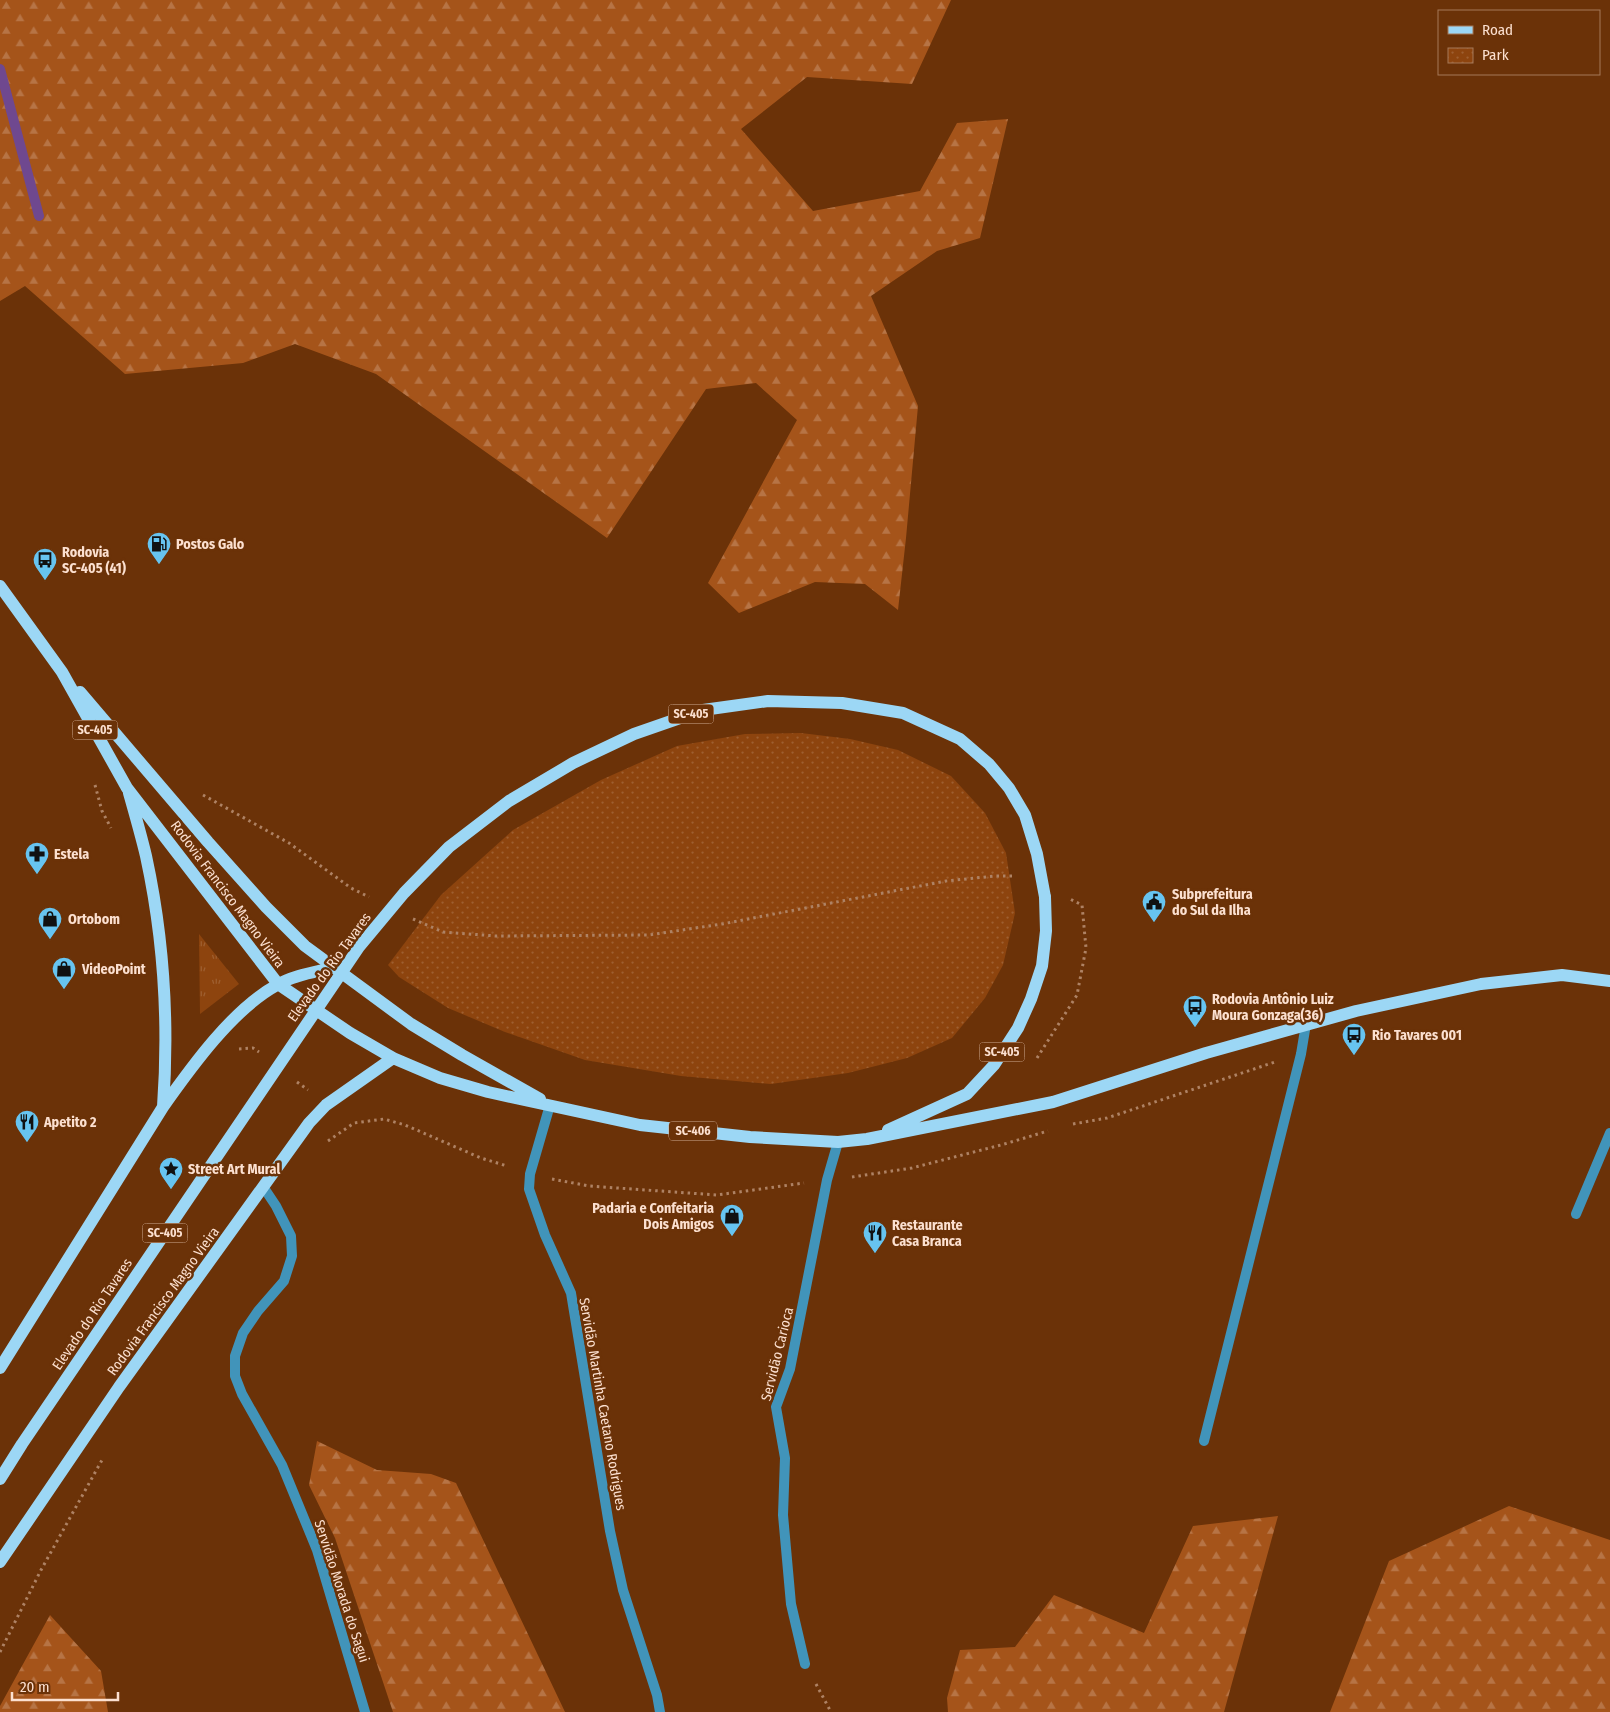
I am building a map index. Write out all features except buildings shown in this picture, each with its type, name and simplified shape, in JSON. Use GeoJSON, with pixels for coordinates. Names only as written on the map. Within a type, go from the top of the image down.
{"type":"FeatureCollection","features":[{"type":"Feature","properties":{"kind":"main road","name":"Rodovia Francisco Magno Vieira"},"geometry":{"type":"LineString","coordinates":[[0,586],[62,672],[208,842],[266,907],[305,946],[411,1024],[550,1105]]}},
{"type":"Feature","properties":{"kind":"main road","name":"Rodovia Francisco Magno Vieira"},"geometry":{"type":"LineString","coordinates":[[0,1368],[163,1107],[187,1074],[228,1025],[257,998],[278,984],[128,788],[62,672]]}},
{"type":"Feature","properties":{"kind":"main road","name":"Elevado do Rio Tavares"},"geometry":{"type":"LineString","coordinates":[[0,1479],[359,947],[404,892],[449,847],[510,801],[573,763],[634,734],[703,710],[768,701],[842,703],[903,713],[960,739],[989,764],[1009,788],[1025,815],[1038,854],[1045,897],[1046,931],[1042,966],[1031,999],[1018,1028],[994,1065],[967,1094],[867,1139]]}},
{"type":"Feature","properties":{"kind":"main road"},"geometry":{"type":"LineString","coordinates":[[128,788],[146,856],[158,925],[165,996],[166,1066],[163,1107]]}},
{"type":"Feature","properties":{"kind":"main road"},"geometry":{"type":"LineString","coordinates":[[278,984],[299,976],[335,967]]}},
{"type":"Feature","properties":{"kind":"main road","name":"SC-406"},"geometry":{"type":"LineString","coordinates":[[278,984],[350,1033],[393,1058],[448,1081],[488,1092],[640,1125],[750,1137],[838,1142],[867,1139],[1053,1102],[1206,1053],[1306,1024],[1356,1011],[1481,984],[1562,975],[1610,982]]}},
{"type":"Feature","properties":{"kind":"main road","name":"Rodovia Francisco Magno Vieira"},"geometry":{"type":"LineString","coordinates":[[0,1562],[119,1387],[264,1188],[308,1124],[326,1105],[393,1058]]}},
{"type":"Feature","properties":{"kind":"lane"},"geometry":{"type":"LineString","coordinates":[[1204,1441],[1296,1073],[1306,1024]]}},
{"type":"Feature","properties":{"kind":"lane","name":"Servidão Martinha Caetano Rodrigues"},"geometry":{"type":"LineString","coordinates":[[550,1105],[530,1174],[529,1189],[544,1235],[571,1293],[610,1531],[622,1590],[660,1712]]}},
{"type":"Feature","properties":{"kind":"lane"},"geometry":{"type":"LineString","coordinates":[[1576,1214],[1610,1133]]}},
{"type":"Feature","properties":{"kind":"lane","name":"Servidão Carioca"},"geometry":{"type":"LineString","coordinates":[[805,1664],[791,1604],[783,1515],[785,1458],[776,1407],[790,1369],[827,1180],[838,1142]]}},
{"type":"Feature","properties":{"kind":"lane","name":"Servidão Morada do Sagui"},"geometry":{"type":"LineString","coordinates":[[264,1188],[276,1206],[291,1236],[292,1256],[284,1281],[258,1311],[243,1333],[235,1356],[235,1376],[242,1394],[282,1465],[317,1550],[366,1712]]}},
{"type":"Feature","properties":{"kind":"path"},"geometry":{"type":"LineString","coordinates":[[94,784],[102,811],[115,836]]}},
{"type":"Feature","properties":{"kind":"path"},"geometry":{"type":"LineString","coordinates":[[196,792],[289,843],[351,888],[377,901]]}},
{"type":"Feature","properties":{"kind":"path"},"geometry":{"type":"LineString","coordinates":[[412,918],[443,932],[487,935],[649,935],[722,924],[946,881],[994,876],[1024,877]]}},
{"type":"Feature","properties":{"kind":"path"},"geometry":{"type":"LineString","coordinates":[[1037,1058],[1077,995],[1086,948],[1082,906],[1066,897]]}},
{"type":"Feature","properties":{"kind":"path"},"geometry":{"type":"LineString","coordinates":[[326,1143],[354,1123]]}},
{"type":"Feature","properties":{"kind":"path"},"geometry":{"type":"LineString","coordinates":[[0,1652],[41,1570],[107,1453]]}},
{"type":"Feature","properties":{"kind":"path"},"geometry":{"type":"LineString","coordinates":[[805,1664],[831,1712]]}},
{"type":"Feature","properties":{"kind":"green space"},"geometry":{"type":"Polygon","coordinates":[[[0,0],[951,0],[912,84],[807,77],[741,129],[813,211],[920,191],[957,123],[1008,119],[980,238],[937,251],[871,296],[918,406],[898,610],[865,584],[815,582],[739,613],[708,583],[797,420],[756,383],[706,389],[607,538],[376,374],[295,344],[243,363],[125,374],[25,286],[0,301],[0,0]]]}},
{"type":"Feature","properties":{"kind":"green space"},"geometry":{"type":"Polygon","coordinates":[[[801,733],[850,739],[898,750],[951,776],[985,813],[1006,853],[1015,913],[1003,965],[985,998],[952,1038],[907,1058],[848,1073],[771,1084],[681,1076],[585,1060],[505,1032],[448,1008],[399,977],[388,965],[441,895],[513,830],[601,780],[677,746],[745,734],[801,733]]]}},
{"type":"Feature","properties":{"kind":"green space"},"geometry":{"type":"Polygon","coordinates":[[[199,934],[239,984],[200,1014],[199,934]]]}},
{"type":"Feature","properties":{"kind":"green space"},"geometry":{"type":"Polygon","coordinates":[[[317,1441],[377,1470],[431,1474],[456,1483],[565,1712],[393,1712],[335,1538],[309,1485],[317,1441]]]}},
{"type":"Feature","properties":{"kind":"green space"},"geometry":{"type":"Polygon","coordinates":[[[1509,1506],[1610,1540],[1610,1712],[1330,1712],[1389,1561],[1509,1506]]]}},
{"type":"Feature","properties":{"kind":"green space"},"geometry":{"type":"Polygon","coordinates":[[[1278,1516],[1224,1712],[948,1712],[947,1698],[960,1650],[1015,1647],[1054,1595],[1144,1633],[1193,1526],[1278,1516]]]}},
{"type":"Feature","properties":{"kind":"green space"},"geometry":{"type":"Polygon","coordinates":[[[50,1615],[101,1671],[108,1712],[0,1712],[0,1706],[50,1615]]]}},
{"type":"Feature","properties":{"kind":"waterway"},"geometry":{"type":"LineString","coordinates":[[0,69],[39,216]]}},
{"type":"Feature","properties":{"kind":"place","name":"Postos Galo"},"geometry":{"type":"Point","coordinates":[159,565]}},
{"type":"Feature","properties":{"kind":"place","name":"Rodovia SC-405 (41)"},"geometry":{"type":"Point","coordinates":[45,581]}},
{"type":"Feature","properties":{"kind":"place","name":"Estela"},"geometry":{"type":"Point","coordinates":[37,875]}},
{"type":"Feature","properties":{"kind":"place","name":"Subprefeitura do Sul da Ilha"},"geometry":{"type":"Point","coordinates":[1154,923]}},
{"type":"Feature","properties":{"kind":"place","name":"Ortobom"},"geometry":{"type":"Point","coordinates":[50,940]}},
{"type":"Feature","properties":{"kind":"place","name":"VideoPoint"},"geometry":{"type":"Point","coordinates":[64,990]}},
{"type":"Feature","properties":{"kind":"place","name":"Rodovia Antônio Luiz Moura Gonzaga(36)"},"geometry":{"type":"Point","coordinates":[1195,1028]}},
{"type":"Feature","properties":{"kind":"place","name":"Rio Tavares 001"},"geometry":{"type":"Point","coordinates":[1354,1056]}},
{"type":"Feature","properties":{"kind":"place","name":"Apetito 2"},"geometry":{"type":"Point","coordinates":[27,1143]}},
{"type":"Feature","properties":{"kind":"place","name":"Street Art Mural"},"geometry":{"type":"Point","coordinates":[171,1190]}},
{"type":"Feature","properties":{"kind":"place","name":"Padaria e Confeitaria Dois Amigos"},"geometry":{"type":"Point","coordinates":[732,1237]}},
{"type":"Feature","properties":{"kind":"place","name":"Restaurante Casa Branca"},"geometry":{"type":"Point","coordinates":[875,1254]}}]}
